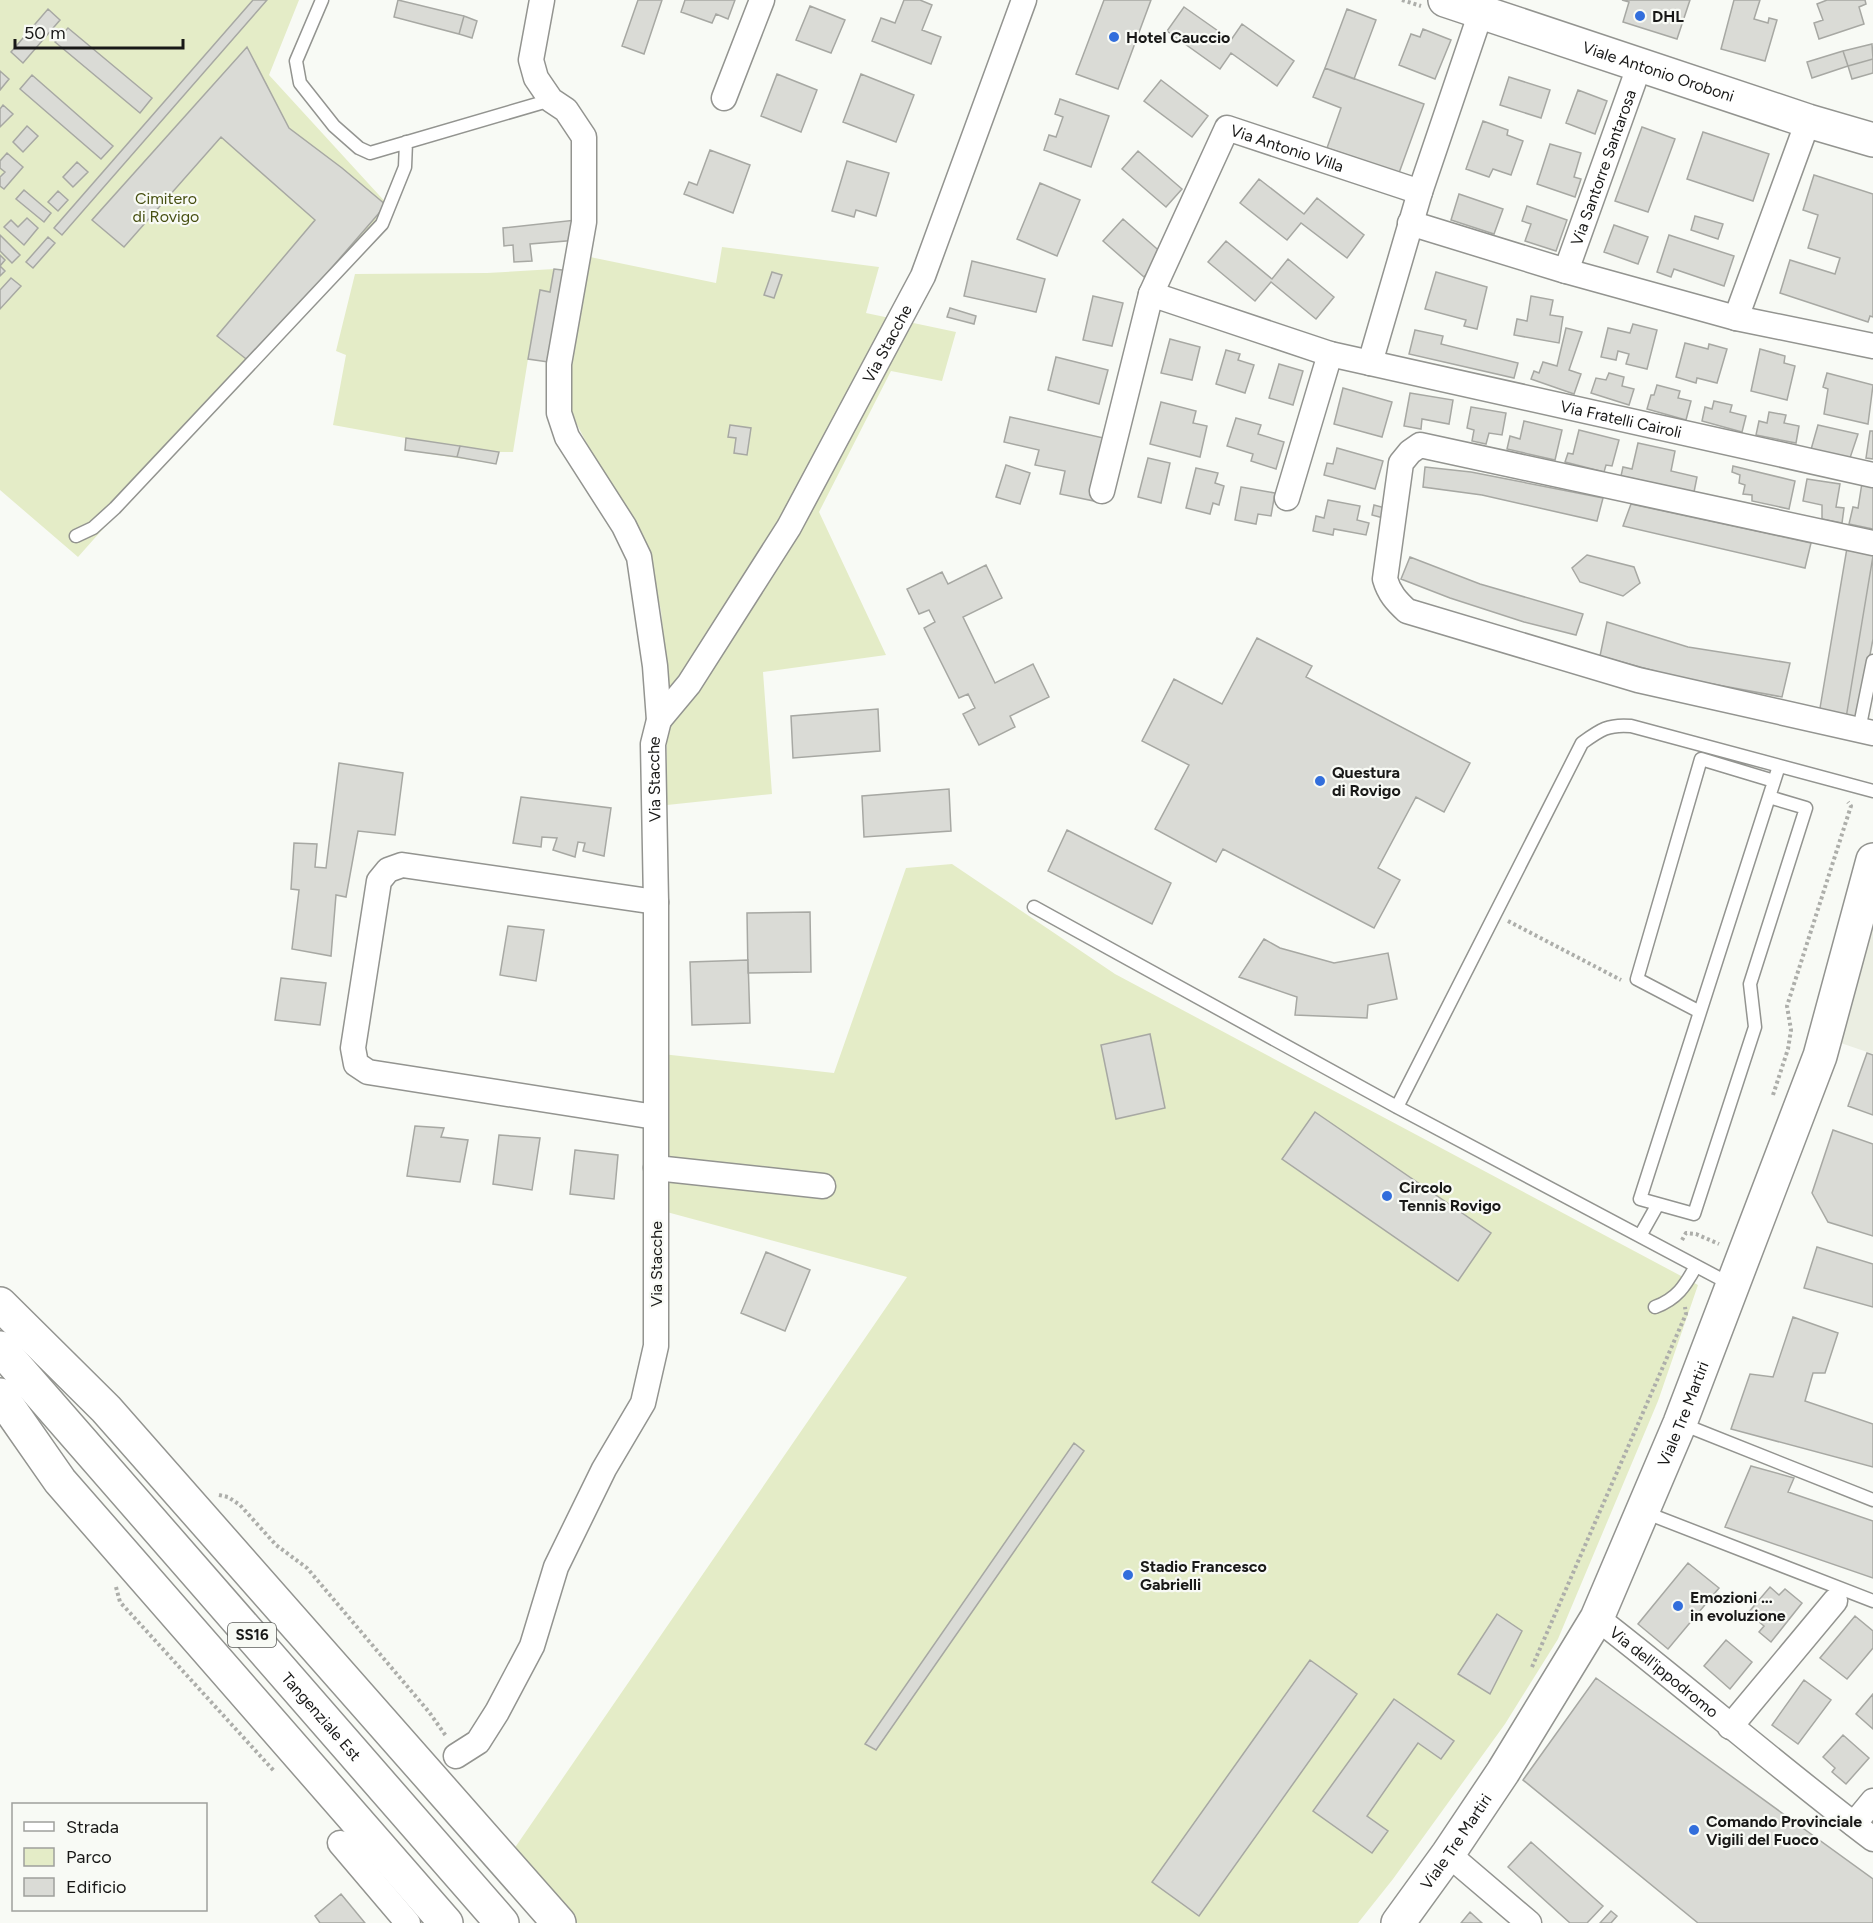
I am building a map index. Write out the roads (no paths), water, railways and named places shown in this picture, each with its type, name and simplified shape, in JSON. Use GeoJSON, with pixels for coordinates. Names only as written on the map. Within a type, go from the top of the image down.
{"type":"FeatureCollection","features":[{"type":"Feature","properties":{"kind":"main road","name":"Viale Antonio Oroboni"},"geometry":{"type":"LineString","coordinates":[[1445,0],[1808,121],[1873,140]]}},
{"type":"Feature","properties":{"kind":"main road","name":"Viale Tre Martiri"},"geometry":{"type":"LineString","coordinates":[[1398,1923],[1503,1772],[1597,1618],[1680,1424],[1820,1056],[1873,860]]}},
{"type":"Feature","properties":{"kind":"main road"},"geometry":{"type":"LineString","coordinates":[[0,1304],[106,1409],[559,1923]]}},
{"type":"Feature","properties":{"kind":"main road","name":"Tangenziale Est"},"geometry":{"type":"LineString","coordinates":[[0,1348],[502,1923]]}},
{"type":"Feature","properties":{"kind":"main road"},"geometry":{"type":"LineString","coordinates":[[0,1395],[60,1481],[446,1923]]}},
{"type":"Feature","properties":{"kind":"street","name":"Via Stacche"},"geometry":{"type":"LineString","coordinates":[[456,1756],[478,1742],[532,1646],[556,1568],[604,1470],[643,1403],[656,1346],[656,902],[653,744],[659,720],[655,666],[639,557],[624,526],[567,436],[559,413],[559,364],[584,222],[584,137],[566,110],[551,100],[536,78],[531,60],[542,0]]}},
{"type":"Feature","properties":{"kind":"street"},"geometry":{"type":"LineString","coordinates":[[724,98],[762,0]]}},
{"type":"Feature","properties":{"kind":"street","name":"Via Stacche"},"geometry":{"type":"LineString","coordinates":[[659,720],[688,684],[789,527],[923,276],[1024,0]]}},
{"type":"Feature","properties":{"kind":"street"},"geometry":{"type":"LineString","coordinates":[[1151,294],[1330,354],[1370,363],[1410,223],[1481,12]]}},
{"type":"Feature","properties":{"kind":"street","name":"Via Santorre Santarosa"},"geometry":{"type":"LineString","coordinates":[[1566,271],[1640,64]]}},
{"type":"Feature","properties":{"kind":"street"},"geometry":{"type":"LineString","coordinates":[[1736,318],[1808,121]]}},
{"type":"Feature","properties":{"kind":"street","name":"Via Antonio Villa"},"geometry":{"type":"LineString","coordinates":[[1102,490],[1151,294],[1227,128],[1420,192]]}},
{"type":"Feature","properties":{"kind":"street"},"geometry":{"type":"LineString","coordinates":[[1410,223],[1566,271],[1736,318],[1873,346]]}},
{"type":"Feature","properties":{"kind":"street"},"geometry":{"type":"LineString","coordinates":[[1287,498],[1330,354]]}},
{"type":"Feature","properties":{"kind":"street","name":"Via Fratelli Cairoli"},"geometry":{"type":"LineString","coordinates":[[1370,363],[1873,475]]}},
{"type":"Feature","properties":{"kind":"street"},"geometry":{"type":"LineString","coordinates":[[1866,732],[1638,680],[1407,611],[1396,602],[1388,590],[1385,579],[1401,463],[1420,445],[1873,543]]}},
{"type":"Feature","properties":{"kind":"street"},"geometry":{"type":"LineString","coordinates":[[655,1117],[368,1072],[356,1064],[353,1048],[379,881],[388,870],[402,865],[656,902]]}},
{"type":"Feature","properties":{"kind":"street"},"geometry":{"type":"LineString","coordinates":[[656,1168],[823,1186]]}},
{"type":"Feature","properties":{"kind":"street","name":"Via dell'ippodromo"},"geometry":{"type":"LineString","coordinates":[[1730,1726],[1835,1601]]}},
{"type":"Feature","properties":{"kind":"street","name":"Via dell'ippodromo"},"geometry":{"type":"LineString","coordinates":[[1597,1618],[1654,1661],[1730,1726],[1873,1839]]}},
{"type":"Feature","properties":{"kind":"street"},"geometry":{"type":"LineString","coordinates":[[1854,1824],[1873,1801]]}},
{"type":"Feature","properties":{"kind":"street"},"geometry":{"type":"LineString","coordinates":[[339,1843],[408,1923]]}},
{"type":"Feature","properties":{"kind":"street"},"geometry":{"type":"LineString","coordinates":[[1448,1854],[1529,1923]]}},
{"type":"Feature","properties":{"kind":"lane"},"geometry":{"type":"LineString","coordinates":[[322,0],[296,61],[300,83],[334,126],[359,148],[370,153],[551,100]]}},
{"type":"Feature","properties":{"kind":"lane"},"geometry":{"type":"LineString","coordinates":[[76,536],[93,528],[115,508],[382,224],[405,167],[406,142]]}},
{"type":"Feature","properties":{"kind":"lane"},"geometry":{"type":"LineString","coordinates":[[1866,732],[1873,662]]}},
{"type":"Feature","properties":{"kind":"lane"},"geometry":{"type":"LineString","coordinates":[[1396,1107],[1582,743],[1602,729],[1616,725],[1631,726],[1873,791]]}},
{"type":"Feature","properties":{"kind":"lane"},"geometry":{"type":"LineString","coordinates":[[1700,1012],[1637,979],[1701,759],[1774,781]]}},
{"type":"Feature","properties":{"kind":"lane"},"geometry":{"type":"LineString","coordinates":[[1769,798],[1806,808],[1750,984],[1755,1027],[1694,1214],[1640,1199],[1779,766]]}},
{"type":"Feature","properties":{"kind":"lane"},"geometry":{"type":"LineString","coordinates":[[1034,907],[1396,1107],[1733,1286]]}},
{"type":"Feature","properties":{"kind":"lane"},"geometry":{"type":"LineString","coordinates":[[1640,1236],[1658,1204]]}},
{"type":"Feature","properties":{"kind":"lane"},"geometry":{"type":"LineString","coordinates":[[1655,1307],[1670,1301],[1696,1266]]}},
{"type":"Feature","properties":{"kind":"lane"},"geometry":{"type":"LineString","coordinates":[[1680,1424],[1873,1500]]}},
{"type":"Feature","properties":{"kind":"lane"},"geometry":{"type":"LineString","coordinates":[[1643,1511],[1873,1601]]}},
{"type":"Feature","properties":{"kind":"place","name":"DHL"},"geometry":{"type":"Point","coordinates":[1640,16]}},
{"type":"Feature","properties":{"kind":"place","name":"Hotel Cauccio"},"geometry":{"type":"Point","coordinates":[1114,37]}},
{"type":"Feature","properties":{"kind":"place","name":"Questura di Rovigo"},"geometry":{"type":"Point","coordinates":[1320,781]}},
{"type":"Feature","properties":{"kind":"place","name":"Circolo Tennis Rovigo"},"geometry":{"type":"Point","coordinates":[1387,1196]}},
{"type":"Feature","properties":{"kind":"place","name":"Stadio Francesco Gabrielli"},"geometry":{"type":"Point","coordinates":[1128,1575]}},
{"type":"Feature","properties":{"kind":"place","name":"Emozioni ... in evoluzione"},"geometry":{"type":"Point","coordinates":[1678,1606]}},
{"type":"Feature","properties":{"kind":"place","name":"Comando Provinciale Vigili del Fuoco"},"geometry":{"type":"Point","coordinates":[1694,1830]}},
{"type":"Feature","properties":{"kind":"park label","name":"Cimitero di Rovigo"},"geometry":{"type":"Point","coordinates":[166,207]}}]}
